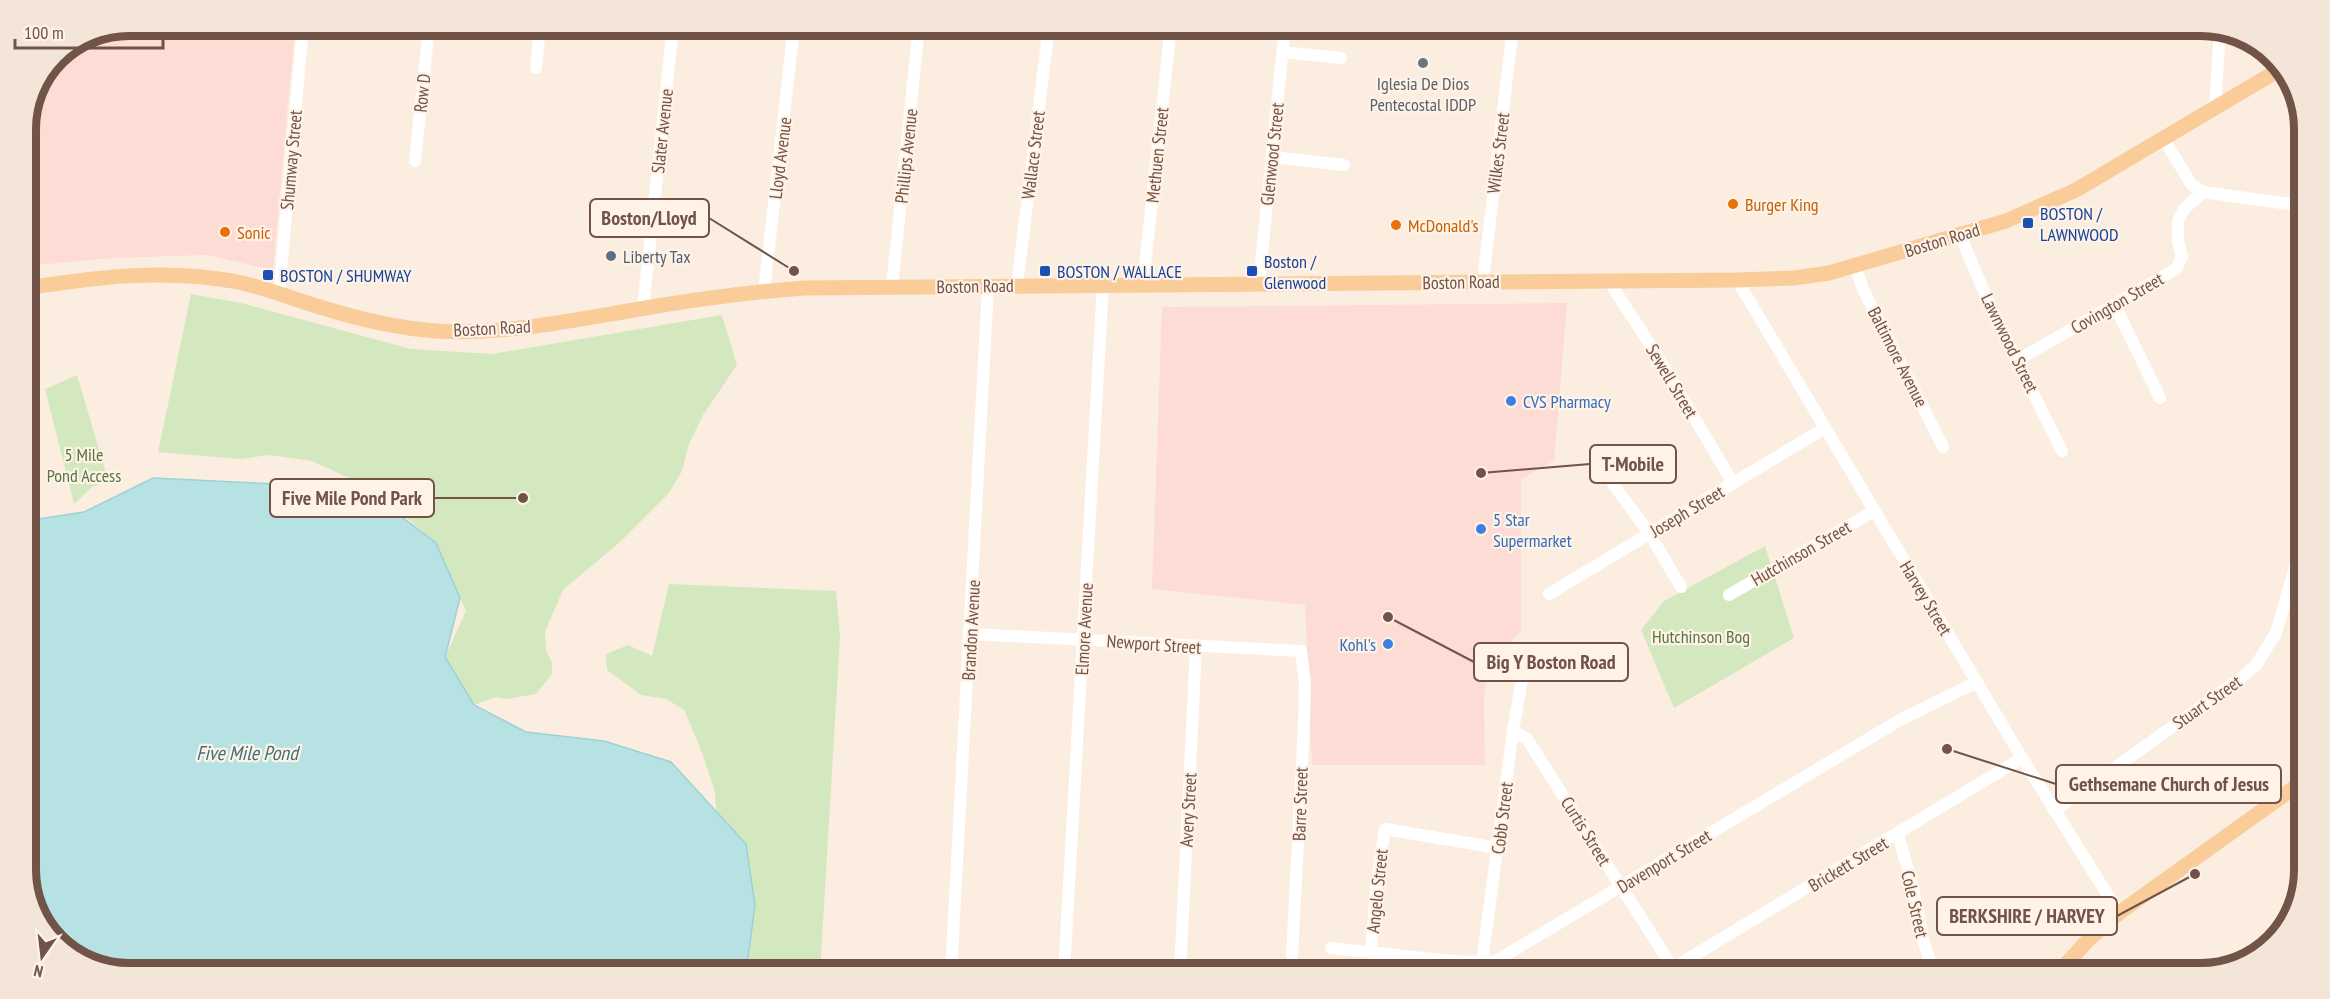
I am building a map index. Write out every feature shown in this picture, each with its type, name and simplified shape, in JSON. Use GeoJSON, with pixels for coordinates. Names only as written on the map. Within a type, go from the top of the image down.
{"type":"FeatureCollection","features":[{"type":"Feature","properties":{"kind":"main road","name":"Boston Road"},"geometry":{"type":"LineString","coordinates":[[36,286],[86,278],[164,273],[240,283],[370,321],[436,331],[470,332],[516,329],[643,308],[764,291],[805,288],[1737,280],[1813,276],[1855,266],[2006,221],[2068,194],[2276,73]]}},
{"type":"Feature","properties":{"kind":"main road"},"geometry":{"type":"LineString","coordinates":[[2068,963],[2089,939],[2119,913],[2294,788]]}},
{"type":"Feature","properties":{"kind":"street","name":"Shumway Street"},"geometry":{"type":"LineString","coordinates":[[279,294],[302,36]]}},
{"type":"Feature","properties":{"kind":"street","name":"Row D"},"geometry":{"type":"LineString","coordinates":[[414,161],[428,36]]}},
{"type":"Feature","properties":{"kind":"street"},"geometry":{"type":"LineString","coordinates":[[536,68],[539,36]]}},
{"type":"Feature","properties":{"kind":"street","name":"Slater Avenue"},"geometry":{"type":"LineString","coordinates":[[643,308],[672,36]]}},
{"type":"Feature","properties":{"kind":"street","name":"Lloyd Avenue"},"geometry":{"type":"LineString","coordinates":[[764,291],[793,36]]}},
{"type":"Feature","properties":{"kind":"street","name":"Phillips Avenue"},"geometry":{"type":"LineString","coordinates":[[892,287],[918,36]]}},
{"type":"Feature","properties":{"kind":"street","name":"Wallace Street"},"geometry":{"type":"LineString","coordinates":[[1017,285],[1048,36]]}},
{"type":"Feature","properties":{"kind":"street","name":"Methuen Street"},"geometry":{"type":"LineString","coordinates":[[1143,284],[1170,36]]}},
{"type":"Feature","properties":{"kind":"street","name":"Glenwood Street"},"geometry":{"type":"LineString","coordinates":[[1259,283],[1284,36]]}},
{"type":"Feature","properties":{"kind":"street","name":"Wilkes Street"},"geometry":{"type":"LineString","coordinates":[[1483,281],[1512,36]]}},
{"type":"Feature","properties":{"kind":"street"},"geometry":{"type":"LineString","coordinates":[[2215,109],[2219,38]]}},
{"type":"Feature","properties":{"kind":"street"},"geometry":{"type":"LineString","coordinates":[[1282,52],[1341,58]]}},
{"type":"Feature","properties":{"kind":"street"},"geometry":{"type":"LineString","coordinates":[[2164,139],[2192,184],[2202,192],[2294,206]]}},
{"type":"Feature","properties":{"kind":"street"},"geometry":{"type":"LineString","coordinates":[[1272,157],[1344,165]]}},
{"type":"Feature","properties":{"kind":"street","name":"Covington Street"},"geometry":{"type":"LineString","coordinates":[[2018,360],[2176,269],[2181,256],[2178,221],[2184,209],[2202,192]]}},
{"type":"Feature","properties":{"kind":"street","name":"Lawnwood Street"},"geometry":{"type":"LineString","coordinates":[[1960,235],[1992,310],[2062,452]]}},
{"type":"Feature","properties":{"kind":"street","name":"Baltimore Avenue"},"geometry":{"type":"LineString","coordinates":[[1855,266],[1863,289],[1943,447]]}},
{"type":"Feature","properties":{"kind":"street","name":"Sewell Street"},"geometry":{"type":"LineString","coordinates":[[1608,280],[1657,355],[1733,483]]}},
{"type":"Feature","properties":{"kind":"street","name":"Harvey Street"},"geometry":{"type":"LineString","coordinates":[[1737,280],[2022,758],[2119,913]]}},
{"type":"Feature","properties":{"kind":"street","name":"Elmore Avenue"},"geometry":{"type":"LineString","coordinates":[[1065,963],[1103,284]]}},
{"type":"Feature","properties":{"kind":"street","name":"Brandon Avenue"},"geometry":{"type":"LineString","coordinates":[[952,963],[988,286]]}},
{"type":"Feature","properties":{"kind":"street"},"geometry":{"type":"LineString","coordinates":[[2115,306],[2160,398]]}},
{"type":"Feature","properties":{"kind":"street","name":"Joseph Street"},"geometry":{"type":"LineString","coordinates":[[1549,594],[1825,428]]}},
{"type":"Feature","properties":{"kind":"street"},"geometry":{"type":"LineString","coordinates":[[1613,483],[1649,533],[1681,587]]}},
{"type":"Feature","properties":{"kind":"street","name":"Hutchinson Street"},"geometry":{"type":"LineString","coordinates":[[1729,595],[1874,511]]}},
{"type":"Feature","properties":{"kind":"street","name":"Stuart Street"},"geometry":{"type":"LineString","coordinates":[[2054,811],[2241,678],[2256,664],[2276,633],[2294,567]]}},
{"type":"Feature","properties":{"kind":"street","name":"Newport Street"},"geometry":{"type":"LineString","coordinates":[[971,634],[1301,651]]}},
{"type":"Feature","properties":{"kind":"street","name":"Avery Street"},"geometry":{"type":"LineString","coordinates":[[1181,963],[1196,647]]}},
{"type":"Feature","properties":{"kind":"street","name":"Barre Street"},"geometry":{"type":"LineString","coordinates":[[1292,956],[1304,725],[1305,683],[1301,651]]}},
{"type":"Feature","properties":{"kind":"street","name":"Cobb Street"},"geometry":{"type":"LineString","coordinates":[[1482,963],[1513,731],[1523,674]]}},
{"type":"Feature","properties":{"kind":"street","name":"Davenport Street"},"geometry":{"type":"LineString","coordinates":[[1331,948],[1482,963],[1494,962],[1900,720],[1977,682]]}},
{"type":"Feature","properties":{"kind":"street","name":"Curtis Street"},"geometry":{"type":"LineString","coordinates":[[1513,731],[1527,739],[1670,963]]}},
{"type":"Feature","properties":{"kind":"street","name":"Brickett Street"},"geometry":{"type":"LineString","coordinates":[[1681,963],[2022,758]]}},
{"type":"Feature","properties":{"kind":"street","name":"Angelo Street"},"geometry":{"type":"LineString","coordinates":[[1371,953],[1376,887],[1385,829],[1498,848]]}},
{"type":"Feature","properties":{"kind":"street","name":"Cole Street"},"geometry":{"type":"LineString","coordinates":[[1898,834],[1930,963]]}},
{"type":"Feature","properties":{"kind":"shaded area"},"geometry":{"type":"Polygon","coordinates":[[[129,36],[294,36],[273,270],[207,255],[110,258],[36,265],[36,123],[39,105],[55,72],[82,48],[111,38],[129,36]]]}},
{"type":"Feature","properties":{"kind":"shaded area"},"geometry":{"type":"Polygon","coordinates":[[[1567,303],[1554,461],[1521,479],[1521,631],[1488,666],[1484,698],[1485,765],[1312,765],[1305,605],[1152,589],[1162,307],[1567,303]]]}},
{"type":"Feature","properties":{"kind":"green space"},"geometry":{"type":"Polygon","coordinates":[[[191,294],[241,303],[411,349],[492,354],[722,315],[737,365],[703,415],[689,444],[682,471],[669,493],[620,542],[563,590],[545,632],[546,650],[552,663],[552,674],[536,694],[506,699],[496,697],[474,705],[458,687],[445,657],[466,611],[436,543],[390,503],[349,478],[312,461],[269,455],[240,459],[158,452],[191,294]]]}},
{"type":"Feature","properties":{"kind":"green space","name":"5 Mile Pond Access"},"geometry":{"type":"Polygon","coordinates":[[[77,375],[108,480],[92,487],[74,504],[45,389],[77,375]]]}},
{"type":"Feature","properties":{"kind":"green space","name":"Hutchinson Bog"},"geometry":{"type":"Polygon","coordinates":[[[1765,546],[1794,638],[1674,708],[1641,630],[1664,601],[1765,546]]]}},
{"type":"Feature","properties":{"kind":"green space"},"geometry":{"type":"Polygon","coordinates":[[[669,584],[836,591],[840,637],[821,963],[713,963],[718,846],[715,792],[701,750],[684,710],[666,699],[641,695],[607,670],[606,654],[628,645],[652,656],[669,584]]]}},
{"type":"Feature","properties":{"kind":"water","name":"Five Mile Pond"},"geometry":{"type":"Polygon","coordinates":[[[153,478],[298,485],[360,485],[436,543],[460,598],[445,657],[474,705],[526,732],[604,741],[671,762],[746,844],[755,905],[747,963],[129,963],[111,961],[82,951],[72,944],[72,927],[56,927],[52,922],[41,900],[36,876],[36,519],[84,512],[153,478]]]}},
{"type":"Feature","properties":{"kind":"place","name":"Iglesia De Dios Pentecostal IDDP"},"geometry":{"type":"Point","coordinates":[1423,63]}},
{"type":"Feature","properties":{"kind":"place","name":"Burger King"},"geometry":{"type":"Point","coordinates":[1733,204]}},
{"type":"Feature","properties":{"kind":"place","name":"BOSTON / LAWNWOOD"},"geometry":{"type":"Point","coordinates":[2028,223]}},
{"type":"Feature","properties":{"kind":"place","name":"McDonald's"},"geometry":{"type":"Point","coordinates":[1396,225]}},
{"type":"Feature","properties":{"kind":"place","name":"Sonic"},"geometry":{"type":"Point","coordinates":[225,232]}},
{"type":"Feature","properties":{"kind":"place","name":"Liberty Tax"},"geometry":{"type":"Point","coordinates":[611,256]}},
{"type":"Feature","properties":{"kind":"place","name":"Boston/Lloyd"},"geometry":{"type":"Point","coordinates":[794,271]}},
{"type":"Feature","properties":{"kind":"place","name":"BOSTON / WALLACE"},"geometry":{"type":"Point","coordinates":[1045,271]}},
{"type":"Feature","properties":{"kind":"place","name":"Boston / Glenwood"},"geometry":{"type":"Point","coordinates":[1252,271]}},
{"type":"Feature","properties":{"kind":"place","name":"BOSTON / SHUMWAY"},"geometry":{"type":"Point","coordinates":[268,275]}},
{"type":"Feature","properties":{"kind":"place","name":"CVS Pharmacy"},"geometry":{"type":"Point","coordinates":[1511,401]}},
{"type":"Feature","properties":{"kind":"place","name":"T-Mobile"},"geometry":{"type":"Point","coordinates":[1481,473]}},
{"type":"Feature","properties":{"kind":"place","name":"Five Mile Pond Park"},"geometry":{"type":"Point","coordinates":[523,498]}},
{"type":"Feature","properties":{"kind":"place","name":"5 Star Supermarket"},"geometry":{"type":"Point","coordinates":[1481,529]}},
{"type":"Feature","properties":{"kind":"place","name":"Big Y Boston Road"},"geometry":{"type":"Point","coordinates":[1388,617]}},
{"type":"Feature","properties":{"kind":"place","name":"Kohl's"},"geometry":{"type":"Point","coordinates":[1388,644]}},
{"type":"Feature","properties":{"kind":"place","name":"Gethsemane Church of Jesus"},"geometry":{"type":"Point","coordinates":[1947,749]}},
{"type":"Feature","properties":{"kind":"place","name":"BERKSHIRE / HARVEY"},"geometry":{"type":"Point","coordinates":[2195,874]}}]}
